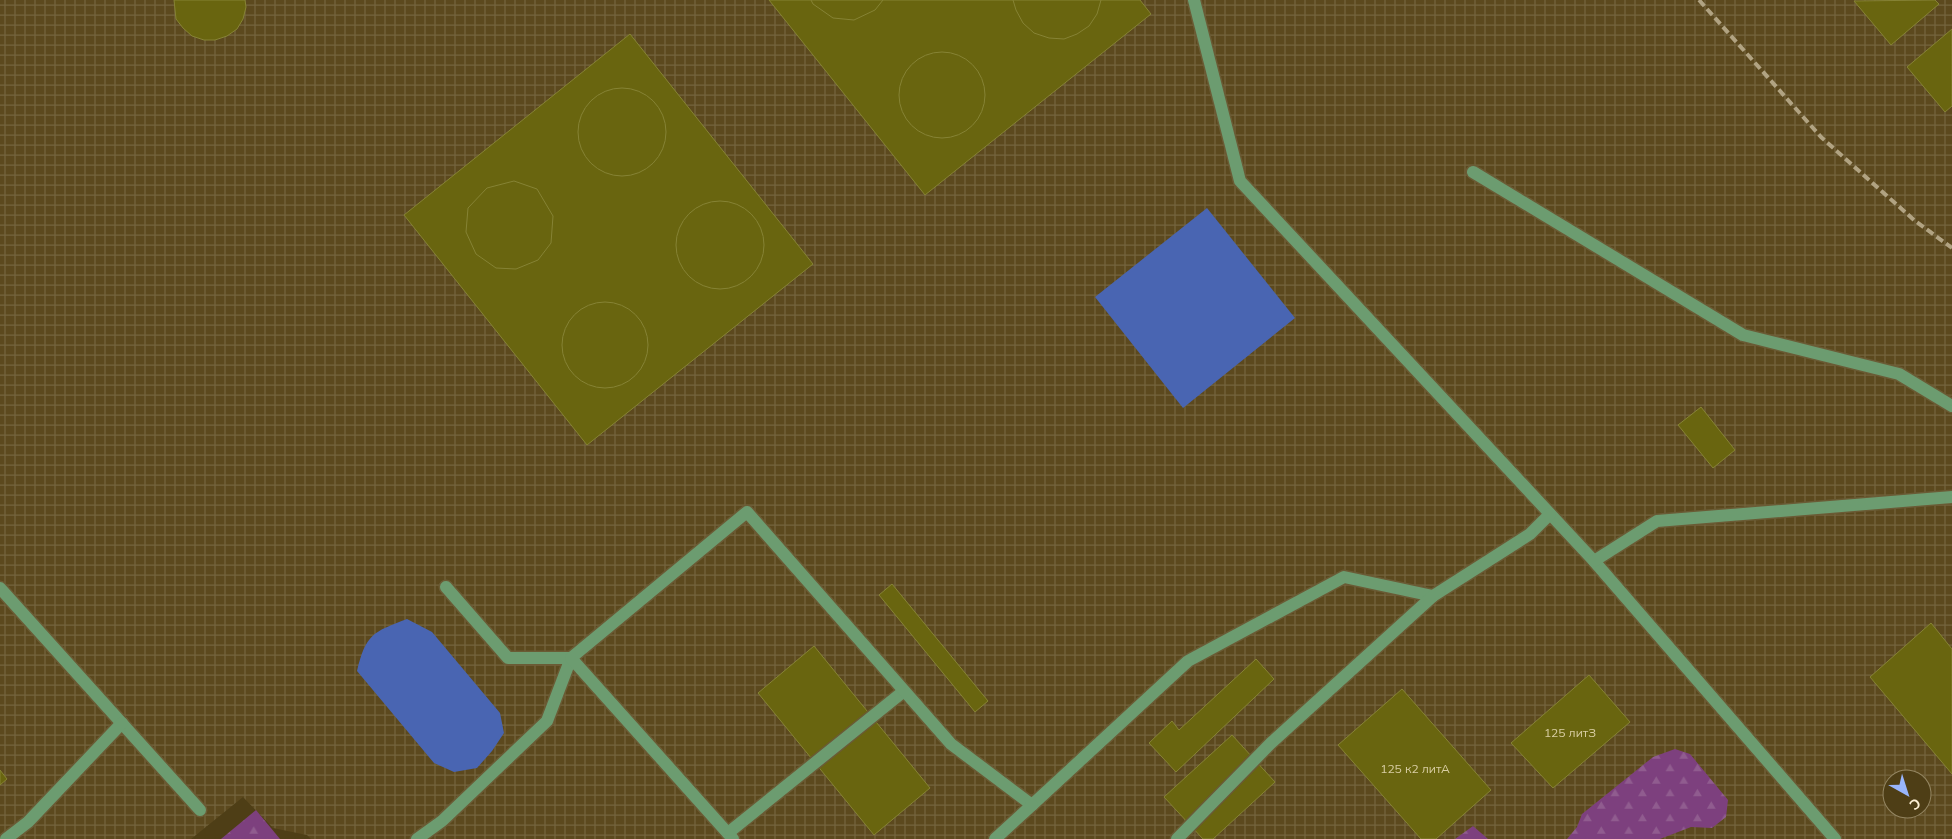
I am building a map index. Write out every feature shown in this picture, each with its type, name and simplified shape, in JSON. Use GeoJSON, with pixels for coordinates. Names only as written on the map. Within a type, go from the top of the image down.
{"type":"FeatureCollection","features":[{"type":"Feature","properties":{"kind":"lane"},"geometry":{"type":"LineString","coordinates":[[1194,0],[1240,181],[1594,561],[1834,839]]}},
{"type":"Feature","properties":{"kind":"lane"},"geometry":{"type":"LineString","coordinates":[[1473,172],[1743,335],[1899,374],[1952,406]]}},
{"type":"Feature","properties":{"kind":"lane"},"geometry":{"type":"LineString","coordinates":[[1594,561],[1657,520],[1952,497]]}},
{"type":"Feature","properties":{"kind":"lane"},"geometry":{"type":"LineString","coordinates":[[417,839],[442,821],[547,722],[571,658],[746,512],[951,744],[1032,804]]}},
{"type":"Feature","properties":{"kind":"lane"},"geometry":{"type":"LineString","coordinates":[[1177,839],[1271,743],[1433,596],[1530,534],[1550,514]]}},
{"type":"Feature","properties":{"kind":"lane"},"geometry":{"type":"LineString","coordinates":[[995,839],[1188,661],[1344,578],[1433,596]]}},
{"type":"Feature","properties":{"kind":"lane"},"geometry":{"type":"LineString","coordinates":[[446,587],[508,658],[571,658],[730,836],[904,691]]}},
{"type":"Feature","properties":{"kind":"lane"},"geometry":{"type":"LineString","coordinates":[[0,588],[200,810]]}},
{"type":"Feature","properties":{"kind":"lane"},"geometry":{"type":"LineString","coordinates":[[6,839],[28,822],[122,723]]}},
{"type":"Feature","properties":{"kind":"shaded area"},"geometry":{"type":"Polygon","coordinates":[[[0,0],[1952,0],[1952,839],[311,839],[307,835],[273,828],[243,797],[191,839],[0,839],[0,0]]]}},
{"type":"Feature","properties":{"kind":"green space"},"geometry":{"type":"Polygon","coordinates":[[[1675,749],[1690,754],[1728,800],[1726,817],[1712,828],[1691,827],[1660,839],[1567,839],[1577,827],[1582,814],[1653,757],[1675,749]]]}},
{"type":"Feature","properties":{"kind":"green space"},"geometry":{"type":"Polygon","coordinates":[[[256,810],[280,839],[221,839],[256,810]]]}},
{"type":"Feature","properties":{"kind":"green space"},"geometry":{"type":"Polygon","coordinates":[[[1473,826],[1488,839],[1455,839],[1473,826]]]}},
{"type":"Feature","properties":{"kind":"water"},"geometry":{"type":"Polygon","coordinates":[[[1207,208],[1295,318],[1183,408],[1095,297],[1207,208]]]}},
{"type":"Feature","properties":{"kind":"water"},"geometry":{"type":"Polygon","coordinates":[[[407,619],[432,632],[500,713],[504,733],[477,768],[454,772],[434,763],[357,671],[364,649],[373,636],[386,627],[407,619]]]}},
{"type":"Feature","properties":{"kind":"building"},"geometry":{"type":"Polygon","coordinates":[[[174,0],[245,0],[246,7],[243,19],[237,29],[227,36],[215,40],[204,40],[192,36],[176,19],[174,0]]]}},
{"type":"Feature","properties":{"kind":"building"},"geometry":{"type":"Polygon","coordinates":[[[769,0],[1140,0],[1151,14],[925,195],[769,0]]]}},
{"type":"Feature","properties":{"kind":"building"},"geometry":{"type":"Polygon","coordinates":[[[811,0],[883,0],[875,10],[854,20],[833,18],[813,4],[811,0]]]}},
{"type":"Feature","properties":{"kind":"building"},"geometry":{"type":"Polygon","coordinates":[[[1013,0],[1101,0],[1097,14],[1089,26],[1077,34],[1064,39],[1049,38],[1034,33],[1023,23],[1013,0]]]}},
{"type":"Feature","properties":{"kind":"building"},"geometry":{"type":"Polygon","coordinates":[[[1935,0],[1939,4],[1891,45],[1854,1],[1935,0]]]}},
{"type":"Feature","properties":{"kind":"building"},"geometry":{"type":"Polygon","coordinates":[[[1952,29],[1952,106],[1945,112],[1907,67],[1952,29]]]}},
{"type":"Feature","properties":{"kind":"building"},"geometry":{"type":"Polygon","coordinates":[[[630,34],[813,264],[587,445],[404,215],[630,34]]]}},
{"type":"Feature","properties":{"kind":"building"},"geometry":{"type":"Polygon","coordinates":[[[934,52],[950,52],[959,55],[973,64],[982,78],[985,95],[982,112],[973,126],[959,135],[950,138],[934,138],[918,131],[906,119],[899,103],[899,87],[906,71],[918,59],[934,52]]]}},
{"type":"Feature","properties":{"kind":"building"},"geometry":{"type":"Polygon","coordinates":[[[622,88],[639,91],[647,95],[659,107],[663,115],[666,132],[663,149],[659,157],[647,169],[639,173],[622,176],[605,173],[597,169],[585,157],[581,149],[578,132],[581,115],[585,107],[597,95],[605,91],[622,88]]]}},
{"type":"Feature","properties":{"kind":"building"},"geometry":{"type":"Polygon","coordinates":[[[514,181],[537,189],[553,216],[551,243],[538,260],[516,269],[496,268],[476,254],[466,232],[468,208],[487,188],[514,181]]]}},
{"type":"Feature","properties":{"kind":"building"},"geometry":{"type":"Polygon","coordinates":[[[720,201],[737,204],[745,208],[757,220],[761,228],[764,245],[761,262],[757,270],[745,282],[737,286],[720,289],[703,286],[695,282],[683,270],[679,262],[676,245],[679,228],[683,220],[695,208],[703,204],[720,201]]]}},
{"type":"Feature","properties":{"kind":"building"},"geometry":{"type":"Polygon","coordinates":[[[597,302],[613,302],[622,305],[636,314],[645,328],[648,345],[645,362],[636,376],[622,385],[613,388],[597,388],[581,381],[569,369],[562,353],[562,337],[569,321],[581,309],[597,302]]]}},
{"type":"Feature","properties":{"kind":"building"},"geometry":{"type":"Polygon","coordinates":[[[1701,407],[1735,450],[1713,468],[1678,425],[1701,407]]]}},
{"type":"Feature","properties":{"kind":"building"},"geometry":{"type":"Polygon","coordinates":[[[892,584],[988,701],[975,712],[879,595],[892,584]]]}},
{"type":"Feature","properties":{"kind":"building"},"geometry":{"type":"Polygon","coordinates":[[[1931,623],[1952,649],[1952,774],[1870,677],[1931,623]]]}},
{"type":"Feature","properties":{"kind":"building"},"geometry":{"type":"Polygon","coordinates":[[[814,646],[930,788],[874,835],[758,693],[814,646]]]}},
{"type":"Feature","properties":{"kind":"building"},"geometry":{"type":"Polygon","coordinates":[[[1256,659],[1274,679],[1176,772],[1149,743],[1172,721],[1179,730],[1256,659]]]}},
{"type":"Feature","properties":{"kind":"building"},"geometry":{"type":"Polygon","coordinates":[[[1589,675],[1630,722],[1553,788],[1511,743],[1589,675]]]}},
{"type":"Feature","properties":{"kind":"building"},"geometry":{"type":"Polygon","coordinates":[[[1402,689],[1491,790],[1436,839],[1421,839],[1338,745],[1402,689]]]}},
{"type":"Feature","properties":{"kind":"building"},"geometry":{"type":"Polygon","coordinates":[[[1232,735],[1275,782],[1213,839],[1203,839],[1164,797],[1232,735]]]}},
{"type":"Feature","properties":{"kind":"building"},"geometry":{"type":"Polygon","coordinates":[[[0,770],[7,779],[0,785],[0,770]]]}},
{"type":"Feature","properties":{"kind":"railway"},"geometry":{"type":"LineString","coordinates":[[1699,0],[1821,137],[1914,220],[1952,248]]}}]}
